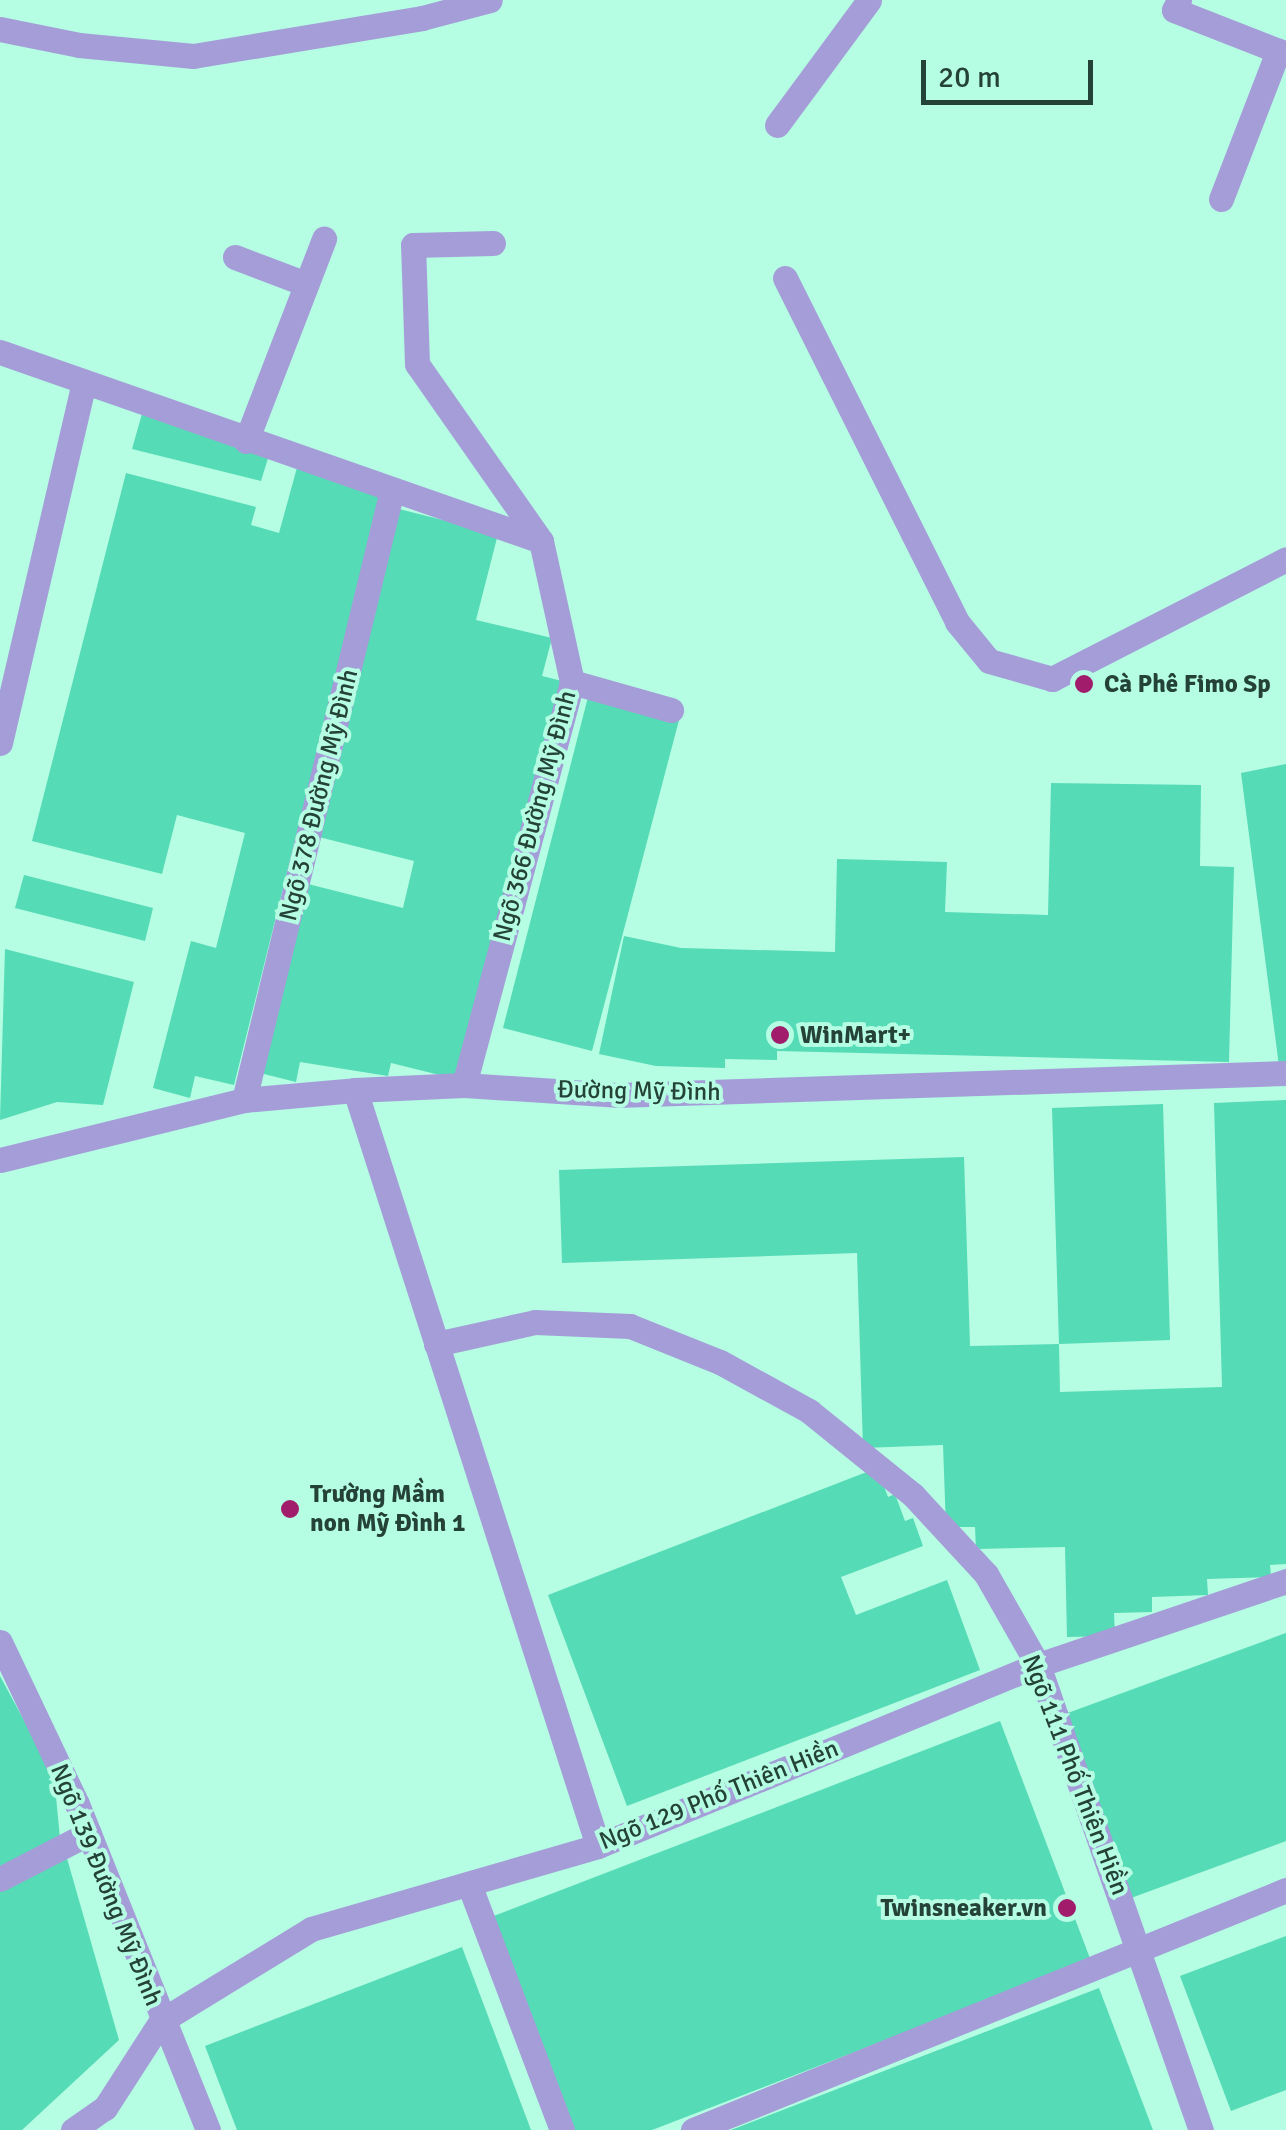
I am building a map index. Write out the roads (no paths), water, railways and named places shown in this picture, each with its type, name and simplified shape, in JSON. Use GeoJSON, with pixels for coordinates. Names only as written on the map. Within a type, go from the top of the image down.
{"type":"FeatureCollection","features":[{"type":"Feature","properties":{"kind":"street"},"geometry":{"type":"LineString","coordinates":[[0,29],[193,56],[422,18],[490,0]]}},
{"type":"Feature","properties":{"kind":"street"},"geometry":{"type":"LineString","coordinates":[[777,125],[869,0]]}},
{"type":"Feature","properties":{"kind":"street"},"geometry":{"type":"LineString","coordinates":[[1179,0],[1174,10],[1282,52],[1220,199]]}},
{"type":"Feature","properties":{"kind":"street"},"geometry":{"type":"LineString","coordinates":[[246,441],[324,238]]}},
{"type":"Feature","properties":{"kind":"street","name":"Ngõ 366 Đường Mỹ Đình"},"geometry":{"type":"LineString","coordinates":[[464,1085],[572,682],[541,540],[417,364],[413,246],[493,243]]}},
{"type":"Feature","properties":{"kind":"street"},"geometry":{"type":"LineString","coordinates":[[235,256],[306,284]]}},
{"type":"Feature","properties":{"kind":"street"},"geometry":{"type":"LineString","coordinates":[[785,278],[956,622],[989,662],[1052,680],[1286,558]]}},
{"type":"Feature","properties":{"kind":"street"},"geometry":{"type":"LineString","coordinates":[[0,352],[246,441],[541,540]]}},
{"type":"Feature","properties":{"kind":"street"},"geometry":{"type":"LineString","coordinates":[[0,743],[84,383]]}},
{"type":"Feature","properties":{"kind":"street","name":"Ngõ 378 Đường Mỹ Đình"},"geometry":{"type":"LineString","coordinates":[[244,1100],[392,490]]}},
{"type":"Feature","properties":{"kind":"street"},"geometry":{"type":"LineString","coordinates":[[572,682],[671,710]]}},
{"type":"Feature","properties":{"kind":"street","name":"Đường Mỹ Đình"},"geometry":{"type":"LineString","coordinates":[[0,1160],[244,1100],[355,1090],[464,1085],[616,1095],[1286,1073]]}},
{"type":"Feature","properties":{"kind":"street"},"geometry":{"type":"LineString","coordinates":[[355,1090],[598,1846]]}},
{"type":"Feature","properties":{"kind":"street","name":"Ngõ 111 Phố Thiên Hiền"},"geometry":{"type":"LineString","coordinates":[[436,1344],[535,1322],[630,1326],[720,1362],[808,1411],[913,1495],[986,1574],[1038,1664],[1201,2130]]}},
{"type":"Feature","properties":{"kind":"street","name":"Ngõ 129 Phố Thiên Hiền"},"geometry":{"type":"LineString","coordinates":[[161,2021],[311,1929],[598,1846],[1038,1664],[1286,1580]]}},
{"type":"Feature","properties":{"kind":"street","name":"Ngõ 139 Đường Mỹ Đình"},"geometry":{"type":"LineString","coordinates":[[0,1642],[89,1833],[161,2021],[208,2130]]}},
{"type":"Feature","properties":{"kind":"street"},"geometry":{"type":"LineString","coordinates":[[0,1880],[89,1833]]}},
{"type":"Feature","properties":{"kind":"street"},"geometry":{"type":"LineString","coordinates":[[469,1884],[562,2130]]}},
{"type":"Feature","properties":{"kind":"street"},"geometry":{"type":"LineString","coordinates":[[693,2130],[1138,1946],[1286,1890]]}},
{"type":"Feature","properties":{"kind":"street"},"geometry":{"type":"LineString","coordinates":[[73,2130],[105,2108],[161,2021]]}},
{"type":"Feature","properties":{"kind":"place","name":"Cà Phê Fimo Sp"},"geometry":{"type":"Point","coordinates":[1084,684]}},
{"type":"Feature","properties":{"kind":"place","name":"WinMart+"},"geometry":{"type":"Point","coordinates":[780,1035]}},
{"type":"Feature","properties":{"kind":"place","name":"Trường Mầm non Mỹ Đình 1"},"geometry":{"type":"Point","coordinates":[290,1509]}},
{"type":"Feature","properties":{"kind":"place","name":"Twinsneaker.vn"},"geometry":{"type":"Point","coordinates":[1067,1908]}}]}
